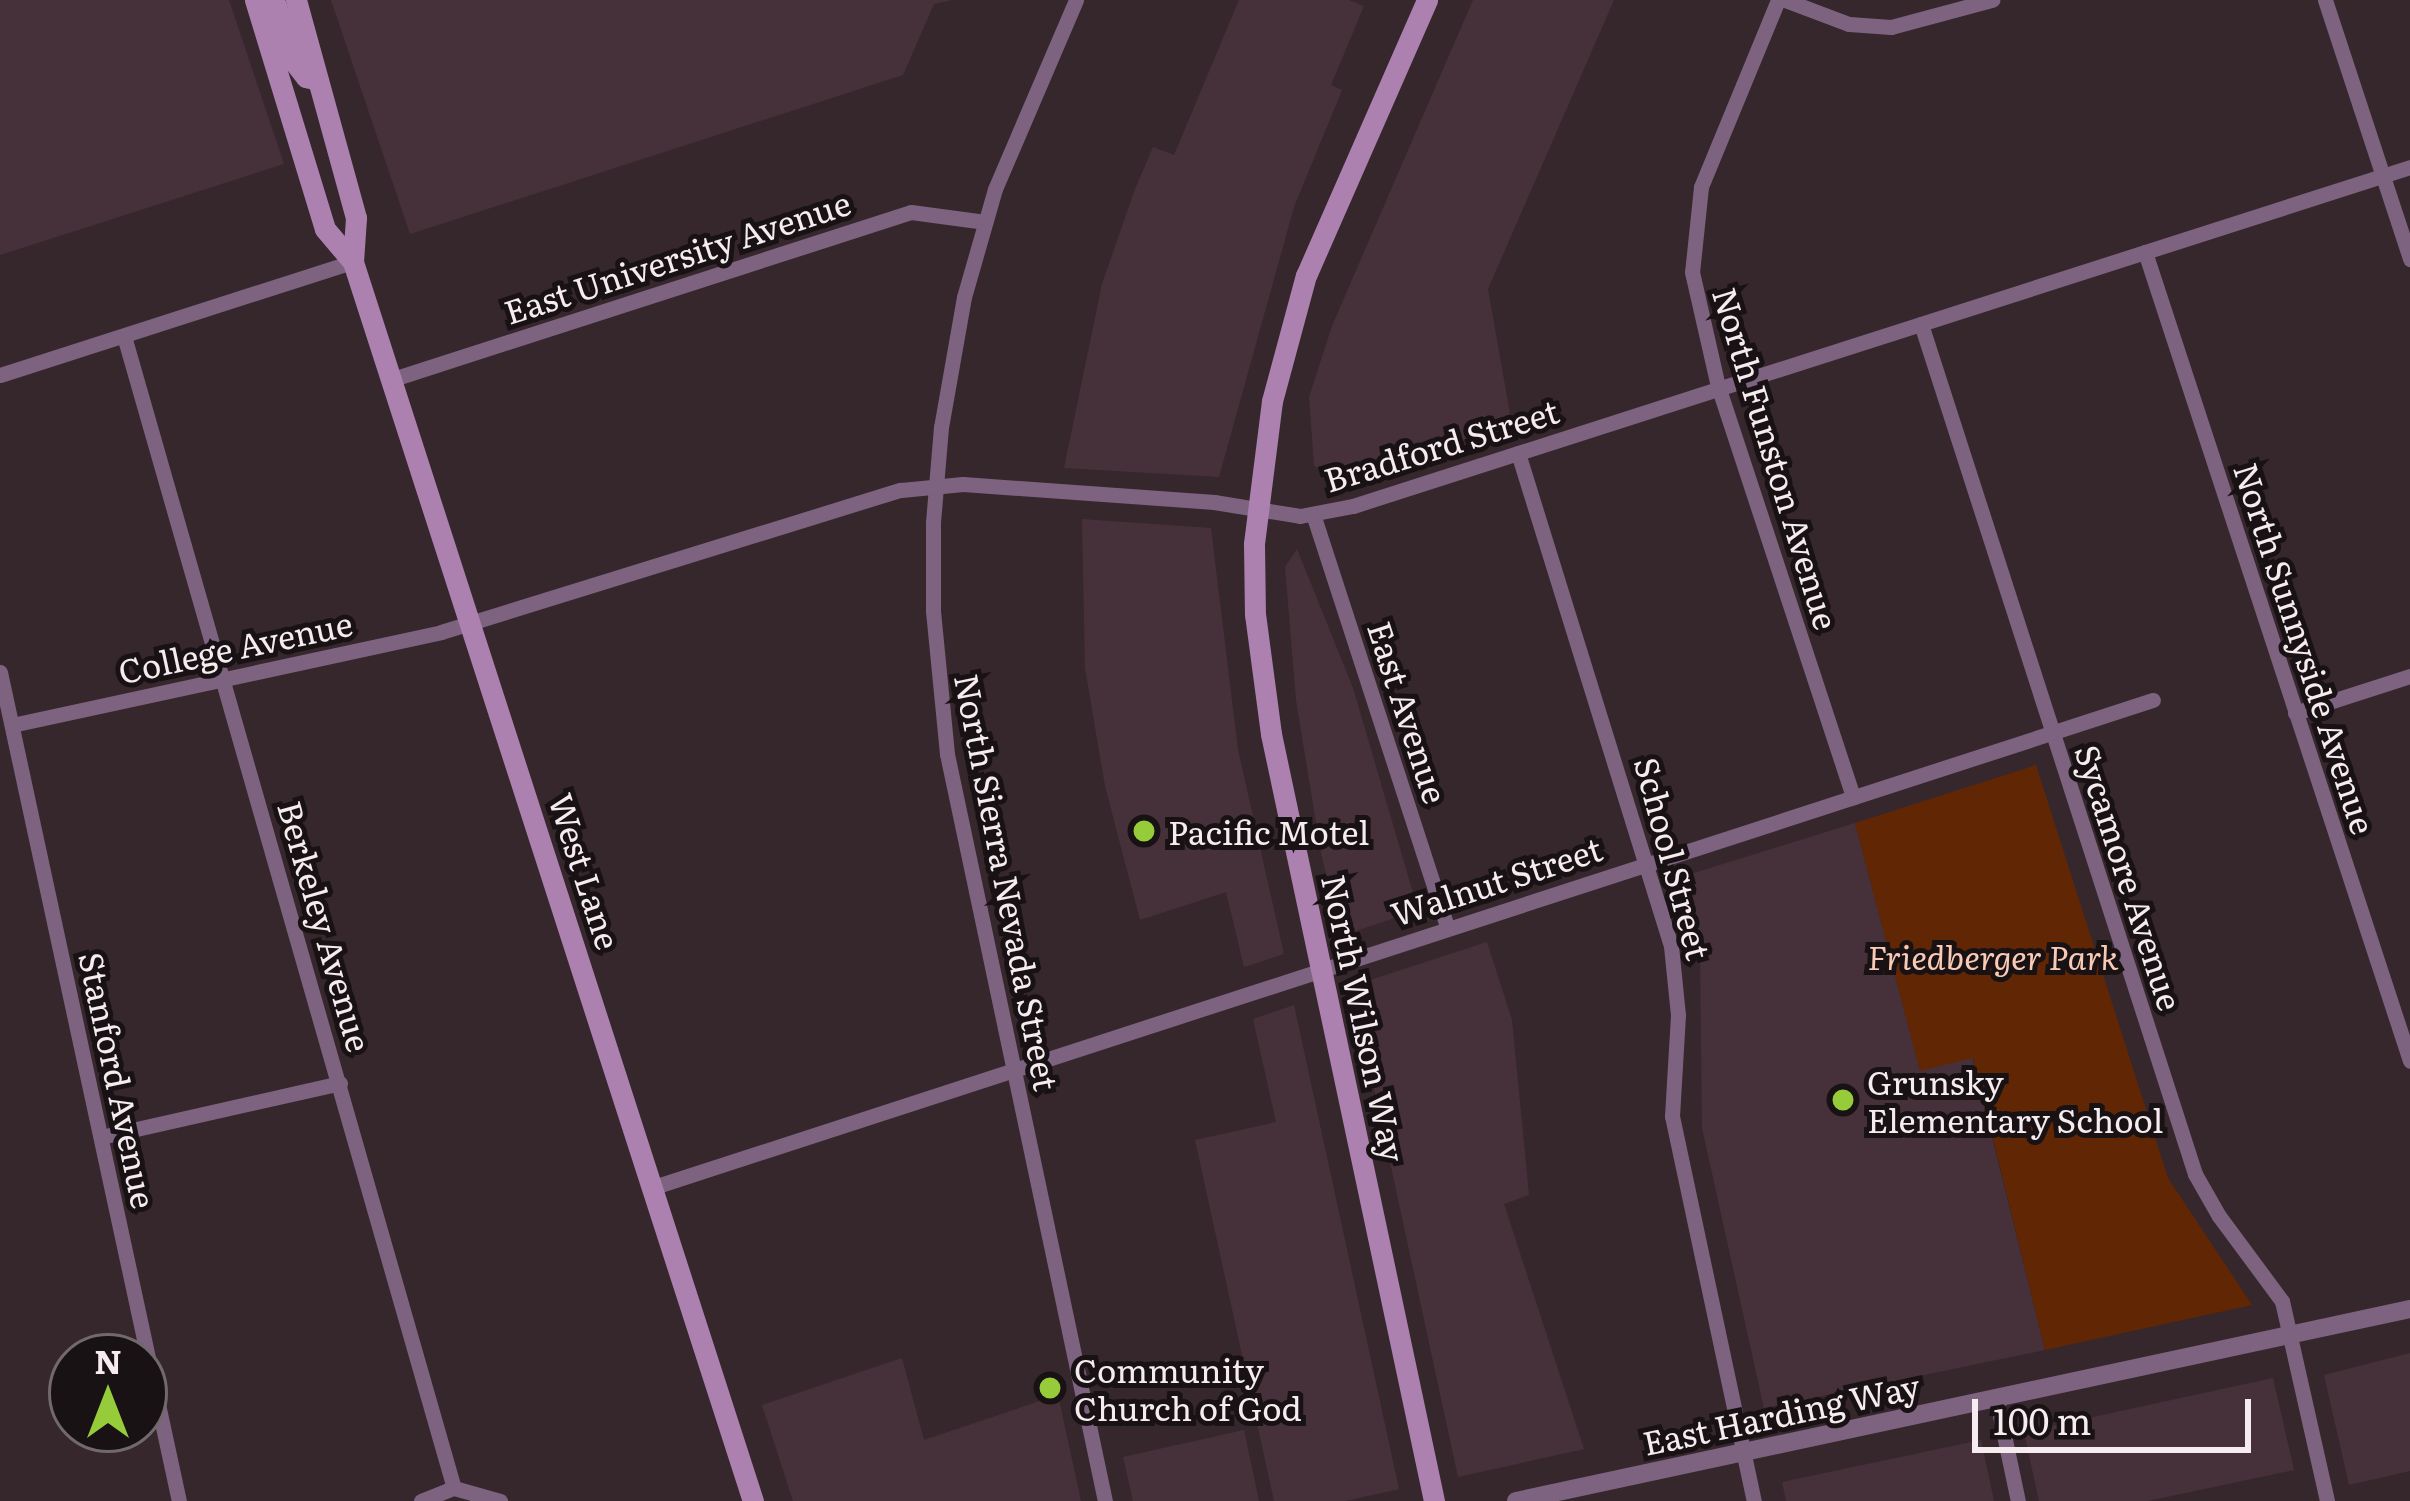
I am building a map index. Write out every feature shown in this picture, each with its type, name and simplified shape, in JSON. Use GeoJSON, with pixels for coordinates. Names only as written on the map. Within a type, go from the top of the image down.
{"type":"FeatureCollection","features":[{"type":"Feature","properties":{"kind":"main road","name":"West Lane"},"geometry":{"type":"LineString","coordinates":[[255,0],[325,229],[353,262]]}},
{"type":"Feature","properties":{"kind":"main road"},"geometry":{"type":"LineString","coordinates":[[274,0],[295,63],[306,77],[317,80]]}},
{"type":"Feature","properties":{"kind":"main road","name":"West Lane"},"geometry":{"type":"LineString","coordinates":[[296,0],[356,218],[353,262],[753,1501]]}},
{"type":"Feature","properties":{"kind":"main road","name":"North Wilson Way"},"geometry":{"type":"LineString","coordinates":[[1427,0],[1306,275],[1271,401],[1258,510],[1256,614],[1262,682],[1319,968],[1434,1501]]}},
{"type":"Feature","properties":{"kind":"street","name":"North Sierra Nevada Street"},"geometry":{"type":"LineString","coordinates":[[1076,0],[985,222],[947,386],[935,486],[937,679],[1012,1066],[1105,1501]]}},
{"type":"Feature","properties":{"kind":"street"},"geometry":{"type":"LineString","coordinates":[[1782,0],[1849,24],[1891,27],[1992,0]]}},
{"type":"Feature","properties":{"kind":"street","name":"North Funston Avenue"},"geometry":{"type":"LineString","coordinates":[[1782,0],[1714,147],[1692,242],[1695,301],[1718,386],[1853,796]]}},
{"type":"Feature","properties":{"kind":"street"},"geometry":{"type":"LineString","coordinates":[[2326,0],[2410,259]]}},
{"type":"Feature","properties":{"kind":"street","name":"Bradford Street"},"geometry":{"type":"LineString","coordinates":[[470,623],[869,498],[935,486],[1214,502],[1313,514],[1518,453],[2410,166]]}},
{"type":"Feature","properties":{"kind":"street","name":"East University Avenue"},"geometry":{"type":"LineString","coordinates":[[390,380],[911,212],[985,222]]}},
{"type":"Feature","properties":{"kind":"street","name":"North Sunnyside Avenue"},"geometry":{"type":"LineString","coordinates":[[2145,252],[2410,1061]]}},
{"type":"Feature","properties":{"kind":"street"},"geometry":{"type":"LineString","coordinates":[[0,375],[353,262]]}},
{"type":"Feature","properties":{"kind":"street","name":"Sycamore Avenue"},"geometry":{"type":"LineString","coordinates":[[1922,324],[2195,1174],[2218,1216],[2279,1296],[2327,1501]]}},
{"type":"Feature","properties":{"kind":"street","name":"Berkeley Avenue"},"geometry":{"type":"LineString","coordinates":[[124,335],[454,1488]]}},
{"type":"Feature","properties":{"kind":"street","name":"School Street"},"geometry":{"type":"LineString","coordinates":[[1518,453],[1648,863],[1676,968],[1672,1116],[1754,1501]]}},
{"type":"Feature","properties":{"kind":"street","name":"East Avenue"},"geometry":{"type":"LineString","coordinates":[[1313,514],[1447,927]]}},
{"type":"Feature","properties":{"kind":"street","name":"College Avenue"},"geometry":{"type":"LineString","coordinates":[[12,725],[470,623]]}},
{"type":"Feature","properties":{"kind":"street","name":"Stanford Avenue"},"geometry":{"type":"LineString","coordinates":[[0,672],[179,1501]]}},
{"type":"Feature","properties":{"kind":"street"},"geometry":{"type":"LineString","coordinates":[[2295,713],[2410,676]]}},
{"type":"Feature","properties":{"kind":"street","name":"Walnut Street"},"geometry":{"type":"LineString","coordinates":[[654,1187],[1012,1066],[2153,700]]}},
{"type":"Feature","properties":{"kind":"street"},"geometry":{"type":"LineString","coordinates":[[100,1137],[340,1083]]}},
{"type":"Feature","properties":{"kind":"street","name":"East Harding Way"},"geometry":{"type":"LineString","coordinates":[[1516,1501],[2410,1309]]}},
{"type":"Feature","properties":{"kind":"street"},"geometry":{"type":"LineString","coordinates":[[1996,1397],[2018,1501]]}},
{"type":"Feature","properties":{"kind":"street"},"geometry":{"type":"LineString","coordinates":[[421,1501],[454,1488],[500,1501]]}},
{"type":"Feature","properties":{"kind":"shaded area"},"geometry":{"type":"Polygon","coordinates":[[[0,0],[229,0],[284,164],[0,255],[0,0]]]}},
{"type":"Feature","properties":{"kind":"shaded area"},"geometry":{"type":"Polygon","coordinates":[[[331,0],[952,0],[934,4],[903,75],[410,234],[331,0]]]}},
{"type":"Feature","properties":{"kind":"shaded area"},"geometry":{"type":"Polygon","coordinates":[[[1239,0],[1349,0],[1364,6],[1331,85],[1342,90],[1294,207],[1219,477],[1064,468],[1102,284],[1135,189],[1153,147],[1174,155],[1239,0]]]}},
{"type":"Feature","properties":{"kind":"shaded area"},"geometry":{"type":"Polygon","coordinates":[[[1473,0],[1614,0],[1488,289],[1512,425],[1333,483],[1314,465],[1309,397],[1332,326],[1473,0]]]}},
{"type":"Feature","properties":{"kind":"shaded area"},"geometry":{"type":"Polygon","coordinates":[[[1082,519],[1211,528],[1238,750],[1284,954],[1244,967],[1226,892],[1140,920],[1105,786],[1085,668],[1082,519]]]}},
{"type":"Feature","properties":{"kind":"shaded area"},"geometry":{"type":"Polygon","coordinates":[[[1297,549],[1353,688],[1418,910],[1341,936],[1321,853],[1296,700],[1285,567],[1297,549]]]}},
{"type":"Feature","properties":{"kind":"shaded area","name":"Grunsky Elementary School"},"geometry":{"type":"Polygon","coordinates":[[[1855,823],[1920,1070],[1972,1057],[2045,1350],[1764,1408],[1702,1128],[1700,953],[1678,878],[1855,823]]]}},
{"type":"Feature","properties":{"kind":"shaded area"},"geometry":{"type":"Polygon","coordinates":[[[1487,942],[1512,1020],[1529,1195],[1504,1204],[1584,1449],[1458,1477],[1352,986],[1487,942]]]}},
{"type":"Feature","properties":{"kind":"shaded area"},"geometry":{"type":"Polygon","coordinates":[[[1294,1005],[1399,1489],[1345,1501],[1274,1501],[1195,1140],[1276,1122],[1253,1019],[1294,1005]]]}},
{"type":"Feature","properties":{"kind":"shaded area"},"geometry":{"type":"Polygon","coordinates":[[[2410,1353],[2410,1471],[2349,1485],[2324,1375],[2410,1353]]]}},
{"type":"Feature","properties":{"kind":"shaded area"},"geometry":{"type":"Polygon","coordinates":[[[902,1358],[924,1440],[1058,1395],[1081,1501],[793,1501],[762,1405],[902,1358]]]}},
{"type":"Feature","properties":{"kind":"shaded area"},"geometry":{"type":"Polygon","coordinates":[[[2273,1378],[2294,1470],[2148,1501],[2039,1501],[2024,1432],[2273,1378]]]}},
{"type":"Feature","properties":{"kind":"shaded area"},"geometry":{"type":"Polygon","coordinates":[[[1244,1430],[1259,1501],[1133,1501],[1123,1457],[1244,1430]]]}},
{"type":"Feature","properties":{"kind":"shaded area"},"geometry":{"type":"Polygon","coordinates":[[[1981,1440],[1994,1501],[1786,1501],[1782,1482],[1981,1440]]]}},
{"type":"Feature","properties":{"kind":"green space","name":"Friedberger Park"},"geometry":{"type":"Polygon","coordinates":[[[2036,765],[2168,1178],[2252,1305],[2045,1350],[1973,1058],[1920,1071],[1855,823],[2036,765]]]}},
{"type":"Feature","properties":{"kind":"place","name":"Pacific Motel"},"geometry":{"type":"Point","coordinates":[1144,831]}},
{"type":"Feature","properties":{"kind":"place","name":"Grunsky Elementary School"},"geometry":{"type":"Point","coordinates":[1843,1100]}},
{"type":"Feature","properties":{"kind":"place","name":"Community Church of God"},"geometry":{"type":"Point","coordinates":[1050,1388]}}]}
